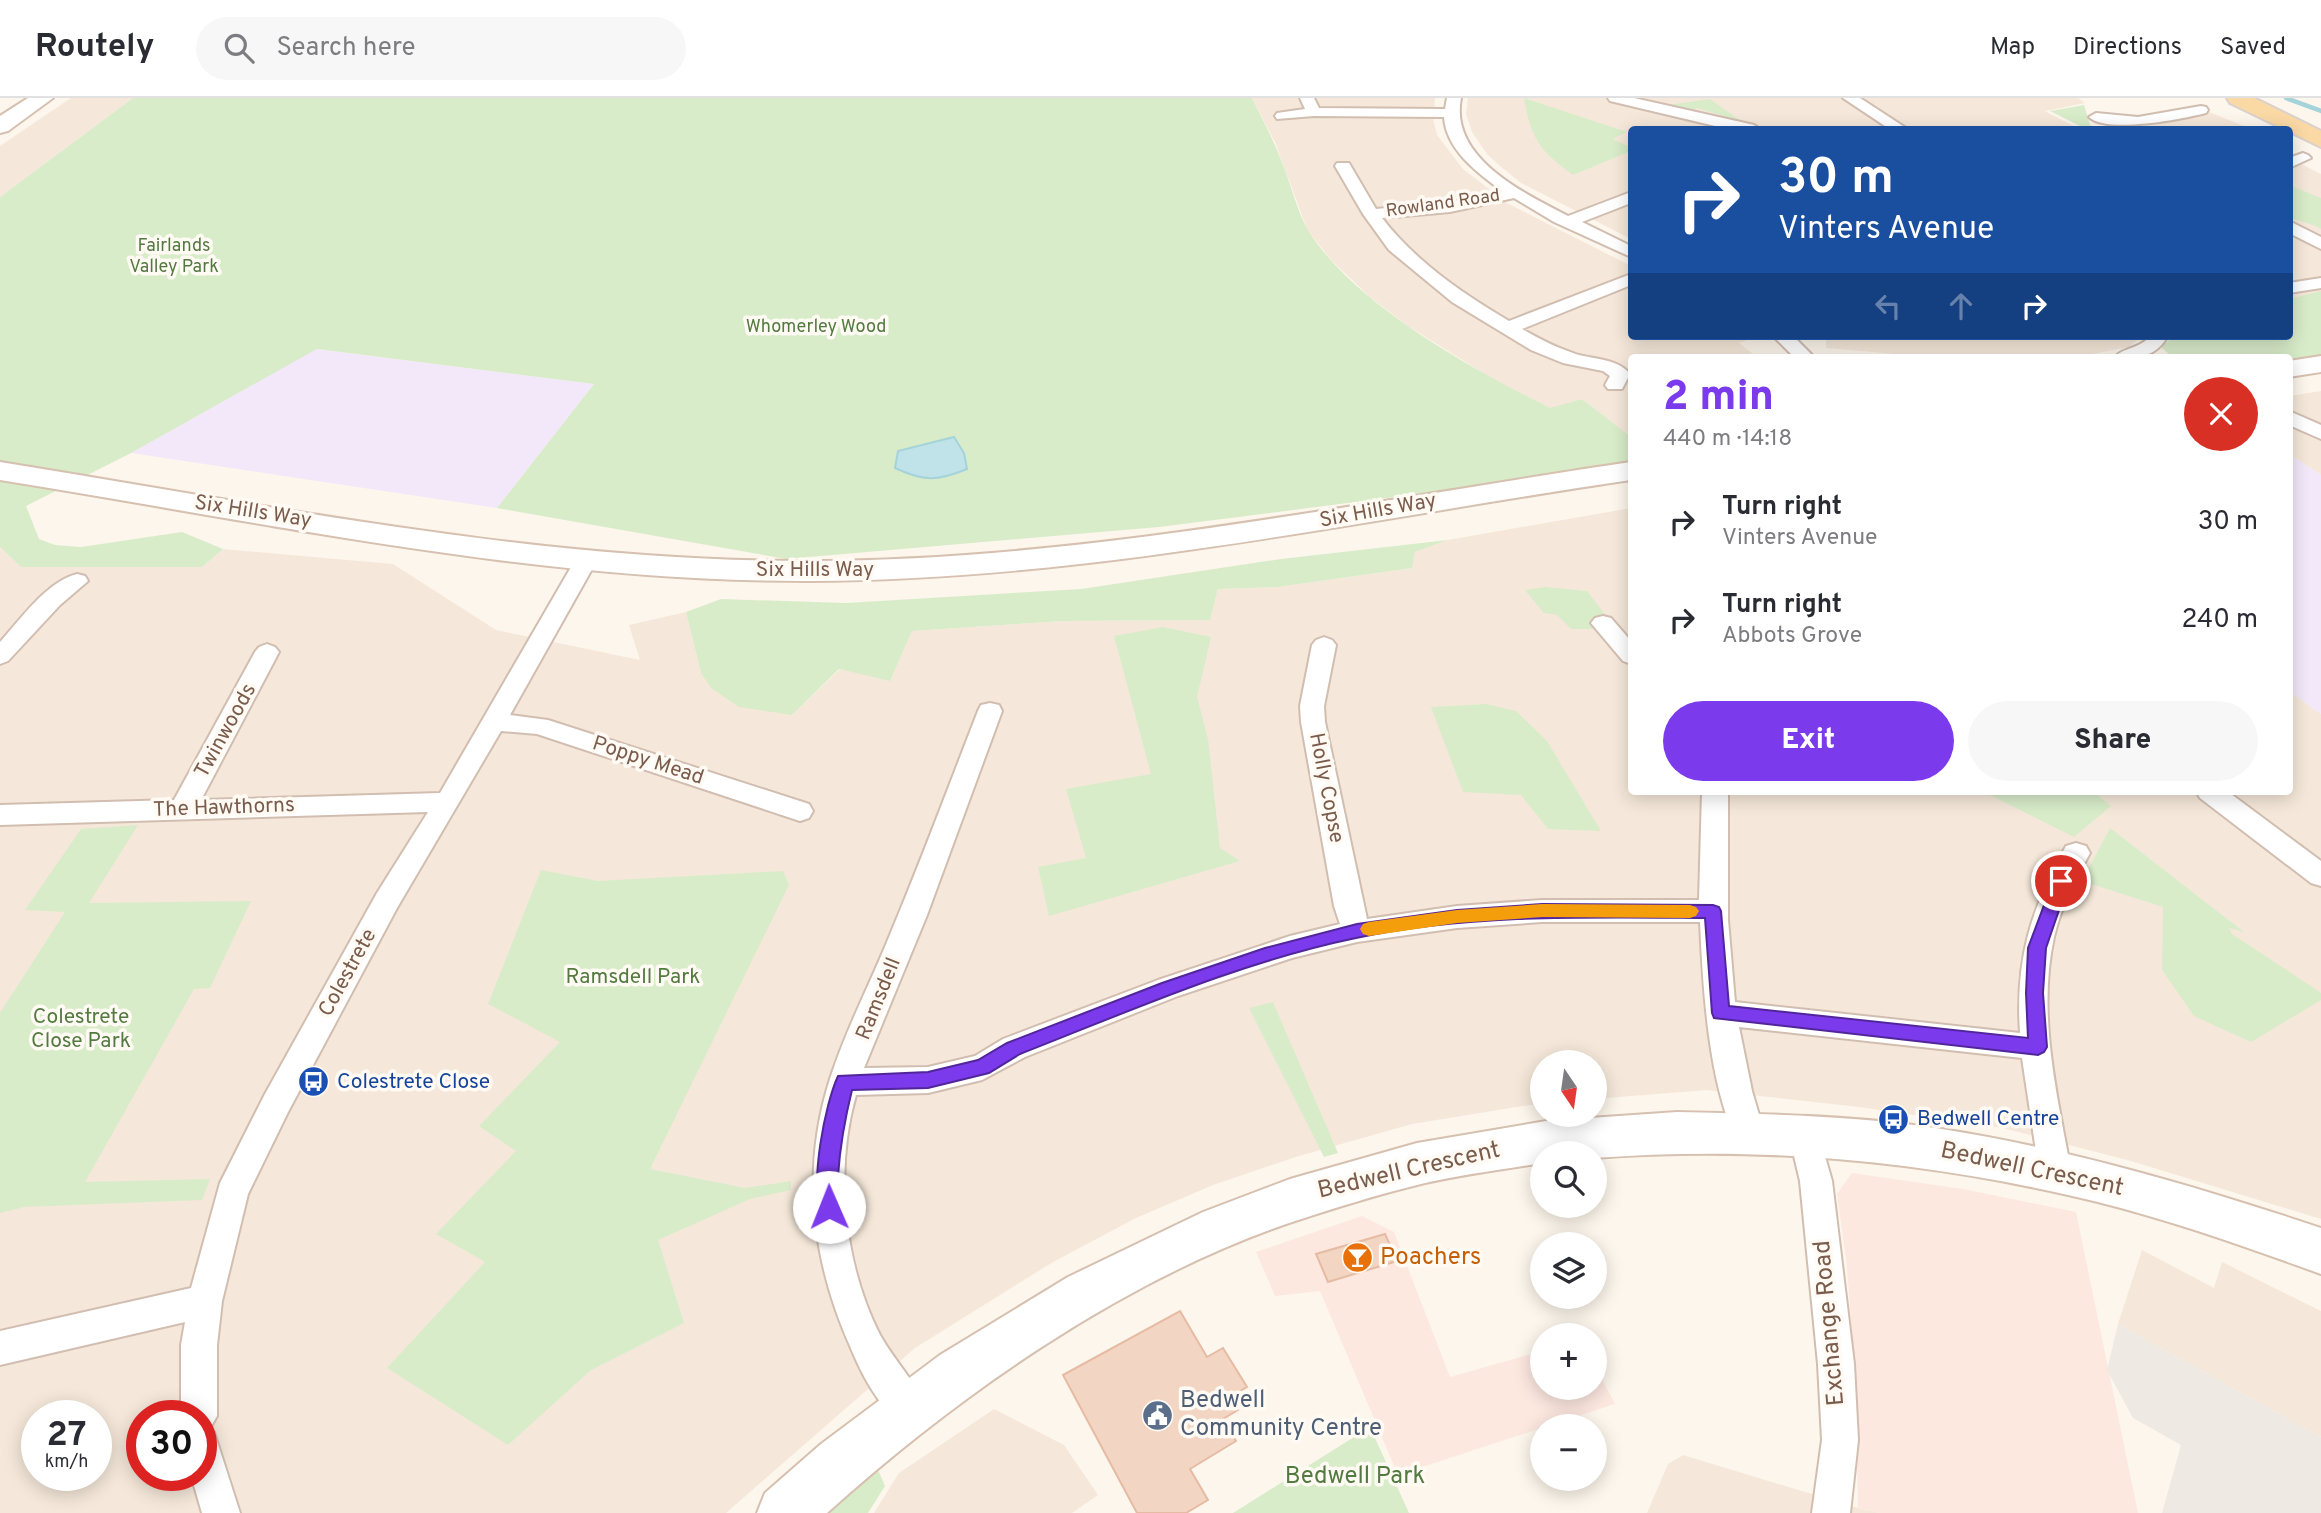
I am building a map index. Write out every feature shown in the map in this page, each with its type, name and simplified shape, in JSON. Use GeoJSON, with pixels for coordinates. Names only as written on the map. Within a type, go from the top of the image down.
{"type":"FeatureCollection","features":[{"type":"Feature","properties":{"kind":"main road"},"geometry":{"type":"LineString","coordinates":[[2238,98],[2292,126]]}},
{"type":"Feature","properties":{"kind":"main road"},"geometry":{"type":"LineString","coordinates":[[2262,98],[2321,130]]}},
{"type":"Feature","properties":{"kind":"main road"},"geometry":{"type":"LineString","coordinates":[[2293,126],[2321,141]]}},
{"type":"Feature","properties":{"kind":"street"},"geometry":{"type":"LineString","coordinates":[[0,126],[42,98]]}},
{"type":"Feature","properties":{"kind":"street"},"geometry":{"type":"LineString","coordinates":[[1615,98],[1737,126]]}},
{"type":"Feature","properties":{"kind":"street"},"geometry":{"type":"LineString","coordinates":[[1850,98],[1896,126]]}},
{"type":"Feature","properties":{"kind":"street"},"geometry":{"type":"LineString","coordinates":[[1282,116],[1311,105],[1452,106],[1454,132],[1462,146],[1515,193],[1628,250]]}},
{"type":"Feature","properties":{"kind":"street"},"geometry":{"type":"LineString","coordinates":[[2097,117],[2138,121],[2201,110]]}},
{"type":"Feature","properties":{"kind":"street","name":"Rowland Road"},"geometry":{"type":"LineString","coordinates":[[1343,166],[1371,214],[1395,246],[1421,270],[1458,298],[1554,354],[1609,367],[1620,374],[1615,385]]}},
{"type":"Feature","properties":{"kind":"street","name":"Rowland Road"},"geometry":{"type":"LineString","coordinates":[[1371,214],[1450,207],[1515,193]]}},
{"type":"Feature","properties":{"kind":"street"},"geometry":{"type":"LineString","coordinates":[[1570,221],[1628,198]]}},
{"type":"Feature","properties":{"kind":"street"},"geometry":{"type":"LineString","coordinates":[[2293,228],[2321,244]]}},
{"type":"Feature","properties":{"kind":"street"},"geometry":{"type":"LineString","coordinates":[[1507,328],[1628,279]]}},
{"type":"Feature","properties":{"kind":"street"},"geometry":{"type":"LineString","coordinates":[[2293,287],[2321,283]]}},
{"type":"Feature","properties":{"kind":"street"},"geometry":{"type":"LineString","coordinates":[[1786,340],[1802,354]]}},
{"type":"Feature","properties":{"kind":"street"},"geometry":{"type":"LineString","coordinates":[[2137,354],[2146,352],[2157,340]]}},
{"type":"Feature","properties":{"kind":"street"},"geometry":{"type":"LineString","coordinates":[[2293,368],[2321,364]]}},
{"type":"Feature","properties":{"kind":"street"},"geometry":{"type":"LineString","coordinates":[[2293,419],[2321,433]]}},
{"type":"Feature","properties":{"kind":"street","name":"Six Hills Way"},"geometry":{"type":"LineString","coordinates":[[0,471],[403,538],[585,562],[788,572],[1009,564],[1209,540],[1538,483],[1628,471]]}},
{"type":"Feature","properties":{"kind":"street","name":"Colestrete"},"geometry":{"type":"LineString","coordinates":[[199,1400],[199,1345],[205,1301],[232,1193],[276,1103],[387,901],[448,802],[585,562]]}},
{"type":"Feature","properties":{"kind":"street"},"geometry":{"type":"LineString","coordinates":[[0,656],[52,600],[77,581]]}},
{"type":"Feature","properties":{"kind":"street"},"geometry":{"type":"LineString","coordinates":[[1603,623],[1628,652]]}},
{"type":"Feature","properties":{"kind":"street","name":"Holly Copse"},"geometry":{"type":"LineString","coordinates":[[1324,645],[1312,706],[1313,722],[1348,906],[1357,931]]}},
{"type":"Feature","properties":{"kind":"street","name":"Twinwoods"},"geometry":{"type":"LineString","coordinates":[[183,809],[267,652]]}},
{"type":"Feature","properties":{"kind":"street","name":"Ramsdell"},"geometry":{"type":"LineString","coordinates":[[908,1407],[867,1345],[845,1286],[835,1245],[828,1180],[834,1124],[845,1082],[928,878],[990,711]]}},
{"type":"Feature","properties":{"kind":"street","name":"Poppy Mead"},"geometry":{"type":"LineString","coordinates":[[493,723],[540,726],[800,811]]}},
{"type":"Feature","properties":{"kind":"street"},"geometry":{"type":"LineString","coordinates":[[1714,795],[1713,911],[1721,1013],[1740,1107],[1748,1132]]}},
{"type":"Feature","properties":{"kind":"street"},"geometry":{"type":"LineString","coordinates":[[2214,795],[2321,876]]}},
{"type":"Feature","properties":{"kind":"street","name":"The Hawthorns"},"geometry":{"type":"LineString","coordinates":[[0,815],[448,802]]}},
{"type":"Feature","properties":{"kind":"street"},"geometry":{"type":"LineString","coordinates":[[2054,1171],[2038,1047],[2035,993],[2037,948],[2061,881],[2076,853]]}},
{"type":"Feature","properties":{"kind":"street"},"geometry":{"type":"LineString","coordinates":[[845,1082],[928,1080],[982,1067],[1014,1048],[1168,988],[1290,947],[1357,931],[1457,917],[1542,911],[1713,911]]}},
{"type":"Feature","properties":{"kind":"street"},"geometry":{"type":"LineString","coordinates":[[1721,1013],[2038,1047]]}},
{"type":"Feature","properties":{"kind":"street","name":"Bedwell Crescent"},"geometry":{"type":"LineString","coordinates":[[785,1513],[908,1407],[1003,1344],[1084,1295],[1183,1245],[1289,1201],[1415,1165],[1544,1142],[1678,1132],[1748,1132],[1883,1142],[2054,1171],[2269,1231],[2321,1251]]}},
{"type":"Feature","properties":{"kind":"street","name":"Exchange Road"},"geometry":{"type":"LineString","coordinates":[[1805,1135],[1816,1181],[1836,1364],[1840,1440],[1831,1513]]}},
{"type":"Feature","properties":{"kind":"street"},"geometry":{"type":"LineString","coordinates":[[0,1348],[205,1301]]}},
{"type":"Feature","properties":{"kind":"street"},"geometry":{"type":"LineString","coordinates":[[215,1491],[221,1513]]}},
{"type":"Feature","properties":{"kind":"shaded area"},"geometry":{"type":"Polygon","coordinates":[[[71,98],[133,98],[0,197],[0,146],[71,98]]]}},
{"type":"Feature","properties":{"kind":"shaded area"},"geometry":{"type":"Polygon","coordinates":[[[1252,98],[1435,98],[1433,119],[1437,135],[1463,169],[1507,203],[1628,264],[1628,340],[1748,340],[1739,343],[1753,354],[1628,354],[1628,435],[1582,399],[1550,409],[1493,379],[1408,326],[1370,297],[1330,259],[1307,229],[1275,142],[1252,98]]]}},
{"type":"Feature","properties":{"kind":"shaded area"},"geometry":{"type":"Polygon","coordinates":[[[1468,98],[2078,98],[2085,103],[2045,111],[2073,126],[1628,126],[1628,237],[1521,183],[1487,154],[1472,132],[1466,114],[1468,98]]]}},
{"type":"Feature","properties":{"kind":"shaded area"},"geometry":{"type":"Polygon","coordinates":[[[2209,112],[2244,126],[2141,126],[2209,112]]]}},
{"type":"Feature","properties":{"kind":"shaded area"},"geometry":{"type":"Polygon","coordinates":[[[2293,160],[2321,174],[2321,327],[2293,331],[2293,160]]]}},
{"type":"Feature","properties":{"kind":"shaded area"},"geometry":{"type":"Polygon","coordinates":[[[1826,340],[2138,340],[2128,347],[2092,354],[1896,354],[1826,348],[1826,340]]]}},
{"type":"Feature","properties":{"kind":"shaded area"},"geometry":{"type":"Polygon","coordinates":[[[316,349],[594,384],[497,508],[131,453],[316,349]]]}},
{"type":"Feature","properties":{"kind":"shaded area"},"geometry":{"type":"Polygon","coordinates":[[[2321,391],[2321,475],[2293,457],[2293,395],[2321,391]]]}},
{"type":"Feature","properties":{"kind":"shaded area"},"geometry":{"type":"Polygon","coordinates":[[[2293,457],[2321,475],[2321,714],[2293,694],[2293,457]]]}},
{"type":"Feature","properties":{"kind":"shaded area"},"geometry":{"type":"Polygon","coordinates":[[[1628,509],[1628,795],[2293,795],[2293,694],[2321,714],[2321,1219],[2131,1161],[2003,1128],[1859,1107],[1707,1090],[1607,1098],[1607,1050],[1530,1050],[1530,1105],[1412,1124],[1299,1156],[1213,1185],[1136,1218],[1053,1262],[915,1348],[726,1513],[0,1513],[0,547],[21,567],[202,567],[223,549],[393,564],[496,630],[640,660],[629,625],[686,612],[701,673],[792,715],[840,669],[890,680],[912,631],[1063,621],[1210,620],[1218,589],[1278,587],[1412,568],[1415,552],[1448,540],[1628,509]]]}},
{"type":"Feature","properties":{"kind":"shaded area"},"geometry":{"type":"Polygon","coordinates":[[[1852,1173],[1963,1189],[2076,1212],[2138,1513],[1880,1513],[1858,1508],[1856,1390],[1847,1266],[1837,1194],[1852,1173]]]}},
{"type":"Feature","properties":{"kind":"shaded area"},"geometry":{"type":"Polygon","coordinates":[[[1362,1216],[1394,1232],[1450,1377],[1530,1354],[1530,1400],[1607,1400],[1607,1389],[1615,1404],[1584,1414],[1530,1414],[1530,1432],[1398,1475],[1320,1291],[1275,1296],[1256,1252],[1362,1216]]]}},
{"type":"Feature","properties":{"kind":"shaded area"},"geometry":{"type":"Polygon","coordinates":[[[2142,1250],[2214,1288],[2222,1262],[2321,1311],[2321,1437],[2118,1324],[2142,1250]]]}},
{"type":"Feature","properties":{"kind":"shaded area"},"geometry":{"type":"Polygon","coordinates":[[[2118,1324],[2321,1437],[2321,1513],[2162,1513],[2181,1445],[2133,1418],[2107,1370],[2118,1324]]]}},
{"type":"Feature","properties":{"kind":"shaded area"},"geometry":{"type":"Polygon","coordinates":[[[994,1409],[1064,1445],[1098,1495],[1072,1513],[874,1513],[899,1473],[994,1409]]]}},
{"type":"Feature","properties":{"kind":"shaded area"},"geometry":{"type":"Polygon","coordinates":[[[1683,1455],[1880,1513],[1647,1513],[1668,1464],[1683,1455]]]}},
{"type":"Feature","properties":{"kind":"green space","name":"Whomerley Wood"},"geometry":{"type":"Polygon","coordinates":[[[133,98],[1252,98],[1278,152],[1308,230],[1328,257],[1354,284],[1417,332],[1486,375],[1550,408],[1582,399],[1628,435],[1628,467],[1159,527],[786,559],[497,508],[594,384],[317,349],[131,453],[26,506],[39,539],[55,545],[81,547],[182,532],[223,549],[202,567],[21,567],[0,547],[0,197],[133,98]]]}},
{"type":"Feature","properties":{"kind":"green space"},"geometry":{"type":"Polygon","coordinates":[[[1524,98],[1627,132],[1612,139],[1628,146],[1628,152],[1573,175],[1545,151],[1530,124],[1524,98]]]}},
{"type":"Feature","properties":{"kind":"green space"},"geometry":{"type":"Polygon","coordinates":[[[1710,99],[1741,121],[1697,108],[1694,110],[1668,105],[1710,99]]]}},
{"type":"Feature","properties":{"kind":"green space"},"geometry":{"type":"Polygon","coordinates":[[[2084,105],[2092,126],[2080,126],[2050,111],[2084,105]]]}},
{"type":"Feature","properties":{"kind":"green space"},"geometry":{"type":"Polygon","coordinates":[[[2293,187],[2321,198],[2321,229],[2293,218],[2293,187]]]}},
{"type":"Feature","properties":{"kind":"green space"},"geometry":{"type":"Polygon","coordinates":[[[2321,291],[2321,358],[2293,362],[2293,354],[2169,354],[2161,347],[2169,340],[2293,340],[2293,298],[2321,291]]]}},
{"type":"Feature","properties":{"kind":"green space"},"geometry":{"type":"Polygon","coordinates":[[[1448,540],[1415,552],[1412,568],[1278,587],[1218,589],[1210,620],[1063,621],[912,631],[890,681],[839,669],[792,715],[739,707],[711,688],[701,673],[686,612],[721,599],[846,603],[1081,589],[1281,559],[1448,540]]]}},
{"type":"Feature","properties":{"kind":"green space"},"geometry":{"type":"Polygon","coordinates":[[[1545,587],[1587,591],[1610,621],[1598,629],[1571,629],[1557,615],[1544,613],[1525,590],[1545,587]]]}},
{"type":"Feature","properties":{"kind":"green space"},"geometry":{"type":"Polygon","coordinates":[[[1163,627],[1211,637],[1197,697],[1208,739],[1220,848],[1240,861],[1049,916],[1038,867],[1086,858],[1066,789],[1151,774],[1114,636],[1163,627]]]}},
{"type":"Feature","properties":{"kind":"green space"},"geometry":{"type":"Polygon","coordinates":[[[1486,704],[1516,711],[1547,741],[1601,831],[1548,829],[1521,795],[1463,792],[1431,707],[1486,704]]]}},
{"type":"Feature","properties":{"kind":"green space"},"geometry":{"type":"Polygon","coordinates":[[[1990,795],[2098,795],[2111,806],[2074,837],[1990,795]]]}},
{"type":"Feature","properties":{"kind":"green space","name":"Colestrete Close Park"},"geometry":{"type":"Polygon","coordinates":[[[138,825],[89,903],[251,901],[210,988],[194,989],[85,1182],[210,1179],[202,1200],[24,1207],[0,1213],[0,1013],[65,912],[25,910],[81,829],[138,825]]]}},
{"type":"Feature","properties":{"kind":"green space"},"geometry":{"type":"Polygon","coordinates":[[[2110,828],[2244,932],[2229,928],[2232,934],[2321,993],[2321,1000],[2251,1042],[2194,1016],[2162,970],[2163,907],[2082,881],[2110,828]]]}},
{"type":"Feature","properties":{"kind":"green space","name":"Ramsdell Park"},"geometry":{"type":"Polygon","coordinates":[[[541,870],[598,881],[783,871],[789,885],[650,1169],[745,1188],[791,1181],[791,1190],[750,1199],[658,1240],[684,1323],[591,1370],[508,1445],[387,1368],[485,1262],[436,1234],[516,1151],[479,1126],[560,1042],[488,1004],[541,870]]]}},
{"type":"Feature","properties":{"kind":"green space"},"geometry":{"type":"Polygon","coordinates":[[[1273,1002],[1338,1153],[1324,1157],[1249,1008],[1273,1002]]]}},
{"type":"Feature","properties":{"kind":"green space","name":"Bedwell Park"},"geometry":{"type":"Polygon","coordinates":[[[1370,1427],[1409,1513],[1233,1513],[1370,1427]]]}},
{"type":"Feature","properties":{"kind":"green space"},"geometry":{"type":"Polygon","coordinates":[[[873,1458],[885,1486],[868,1513],[811,1513],[873,1458]]]}},
{"type":"Feature","properties":{"kind":"water"},"geometry":{"type":"Polygon","coordinates":[[[954,437],[964,453],[967,469],[939,478],[923,478],[895,468],[898,451],[954,437]]]}},
{"type":"Feature","properties":{"kind":"building","name":"Poachers"},"geometry":{"type":"Polygon","coordinates":[[[1385,1234],[1397,1261],[1328,1282],[1316,1254],[1385,1234]]]}},
{"type":"Feature","properties":{"kind":"building","name":"Bedwell Community Centre"},"geometry":{"type":"Polygon","coordinates":[[[1180,1311],[1207,1357],[1223,1348],[1247,1387],[1230,1397],[1238,1410],[1223,1419],[1236,1441],[1190,1469],[1208,1500],[1186,1513],[1137,1513],[1063,1375],[1180,1311]]]}},
{"type":"Feature","properties":{"kind":"waterway"},"geometry":{"type":"LineString","coordinates":[[2286,98],[2321,111]]}},
{"type":"Feature","properties":{"kind":"slow traffic"},"geometry":{"type":"LineString","coordinates":[[1369,929],[1457,917],[1542,911],[1690,911]]}},
{"type":"Feature","properties":{"kind":"place","name":"Colestrete Close"},"geometry":{"type":"Point","coordinates":[314,1082]}},
{"type":"Feature","properties":{"kind":"place","name":"Bedwell Centre"},"geometry":{"type":"Point","coordinates":[1894,1119]}},
{"type":"Feature","properties":{"kind":"place","name":"Poachers"},"geometry":{"type":"Point","coordinates":[1357,1258]}},
{"type":"Feature","properties":{"kind":"place","name":"Bedwell Community Centre"},"geometry":{"type":"Point","coordinates":[1157,1415]}},
{"type":"Feature","properties":{"kind":"route"},"geometry":{"type":"LineString","coordinates":[[829,1207],[827,1190],[834,1124],[845,1082],[928,1080],[982,1067],[1014,1048],[1239,963],[1357,931],[1457,917],[1542,911],[1713,911],[1721,1013],[2038,1047],[2035,993],[2037,948],[2061,881]]}},
{"type":"Feature","properties":{"kind":"park label","name":"Fairlands Valley Park"},"geometry":{"type":"Point","coordinates":[174,256]}}]}
